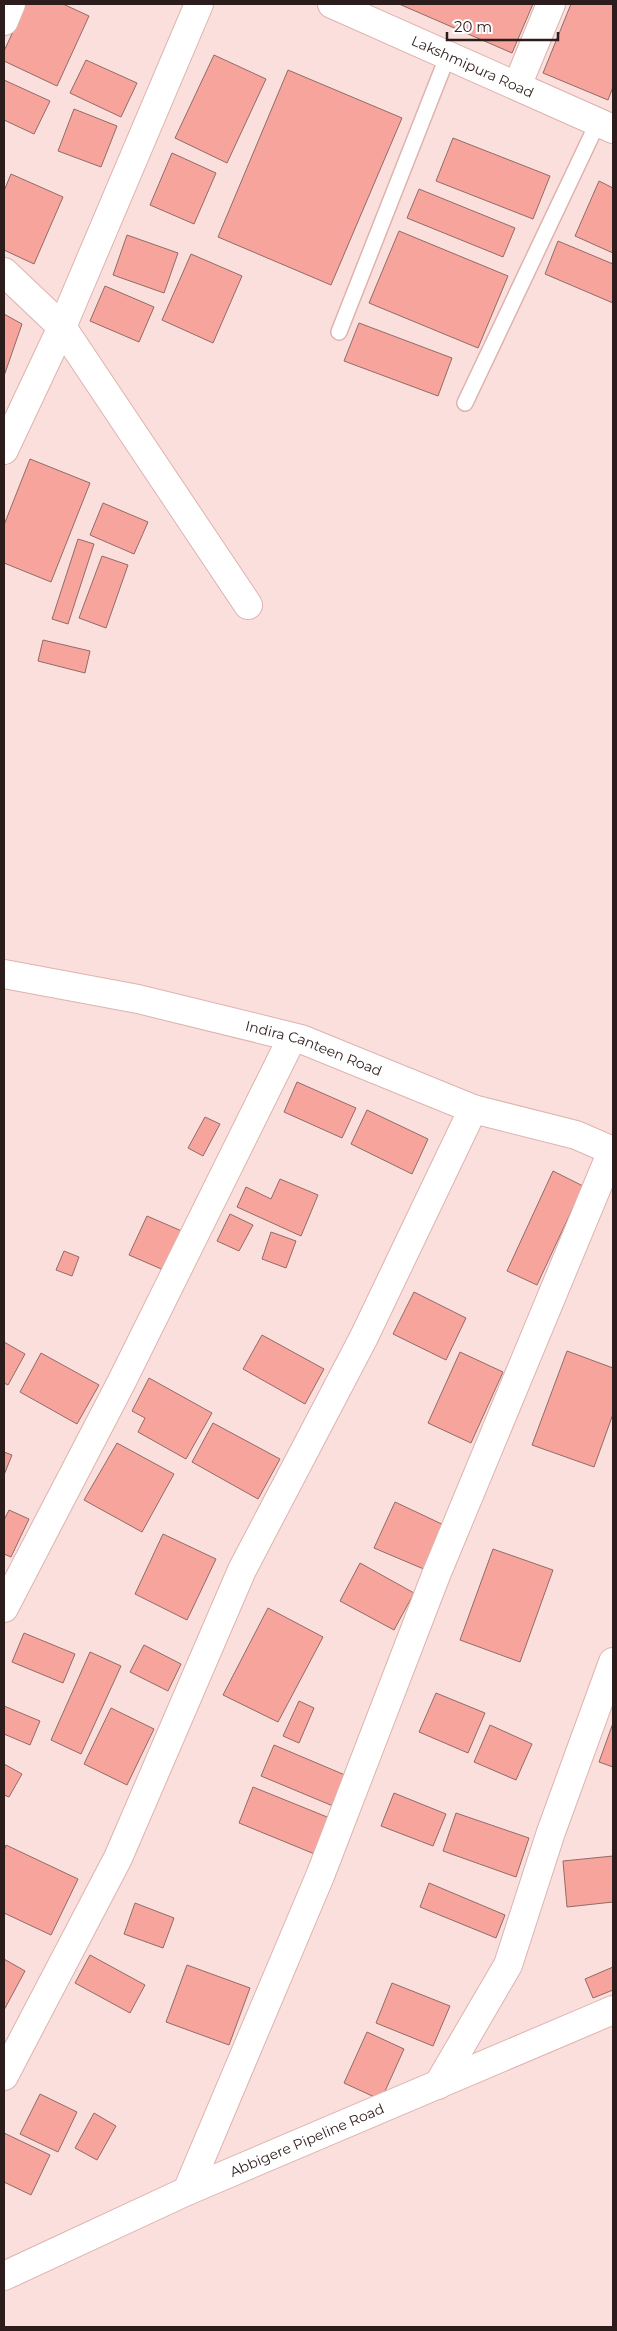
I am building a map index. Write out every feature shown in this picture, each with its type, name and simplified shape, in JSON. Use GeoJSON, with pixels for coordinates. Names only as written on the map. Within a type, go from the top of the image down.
{"type":"FeatureCollection","features":[{"type":"Feature","properties":{"kind":"street"},"geometry":{"type":"LineString","coordinates":[[4,21],[11,4]]}},
{"type":"Feature","properties":{"kind":"street"},"geometry":{"type":"LineString","coordinates":[[4,450],[62,326],[199,4]]}},
{"type":"Feature","properties":{"kind":"street","name":"Lakshmipura Road"},"geometry":{"type":"LineString","coordinates":[[332,4],[606,125]]}},
{"type":"Feature","properties":{"kind":"street"},"geometry":{"type":"LineString","coordinates":[[517,86],[551,4]]}},
{"type":"Feature","properties":{"kind":"street"},"geometry":{"type":"LineString","coordinates":[[4,272],[62,326],[248,605]]}},
{"type":"Feature","properties":{"kind":"street","name":"Indira Canteen Road"},"geometry":{"type":"LineString","coordinates":[[4,974],[138,999],[301,1039],[473,1109],[576,1135],[613,1151]]}},
{"type":"Feature","properties":{"kind":"street"},"geometry":{"type":"LineString","coordinates":[[4,1608],[122,1381],[292,1038]]}},
{"type":"Feature","properties":{"kind":"street"},"geometry":{"type":"LineString","coordinates":[[4,2076],[118,1858],[242,1570],[364,1336],[473,1109]]}},
{"type":"Feature","properties":{"kind":"street"},"geometry":{"type":"LineString","coordinates":[[187,2191],[320,1876],[436,1575],[613,1151]]}},
{"type":"Feature","properties":{"kind":"street"},"geometry":{"type":"LineString","coordinates":[[438,2085],[508,1965],[550,1832],[613,1662]]}},
{"type":"Feature","properties":{"kind":"street","name":"Abbigere Pipeline Road"},"geometry":{"type":"LineString","coordinates":[[4,2276],[187,2191],[613,2010]]}},
{"type":"Feature","properties":{"kind":"lane"},"geometry":{"type":"LineString","coordinates":[[339,332],[448,55]]}},
{"type":"Feature","properties":{"kind":"lane"},"geometry":{"type":"LineString","coordinates":[[465,403],[606,125]]}},
{"type":"Feature","properties":{"kind":"building"},"geometry":{"type":"Polygon","coordinates":[[[26,4],[63,4],[89,16],[57,86],[4,61],[4,51],[26,4]]]}},
{"type":"Feature","properties":{"kind":"building"},"geometry":{"type":"Polygon","coordinates":[[[399,4],[533,4],[512,53],[399,4]]]}},
{"type":"Feature","properties":{"kind":"building"},"geometry":{"type":"Polygon","coordinates":[[[571,4],[613,4],[613,87],[608,100],[543,73],[571,4]]]}},
{"type":"Feature","properties":{"kind":"building"},"geometry":{"type":"Polygon","coordinates":[[[214,55],[266,79],[227,163],[175,138],[214,55]]]}},
{"type":"Feature","properties":{"kind":"building"},"geometry":{"type":"Polygon","coordinates":[[[86,60],[137,83],[121,117],[70,93],[86,60]]]}},
{"type":"Feature","properties":{"kind":"building"},"geometry":{"type":"Polygon","coordinates":[[[288,70],[402,118],[331,285],[218,237],[288,70]]]}},
{"type":"Feature","properties":{"kind":"building"},"geometry":{"type":"Polygon","coordinates":[[[4,80],[50,101],[34,134],[4,120],[4,80]]]}},
{"type":"Feature","properties":{"kind":"building"},"geometry":{"type":"Polygon","coordinates":[[[74,109],[117,126],[101,167],[58,151],[74,109]]]}},
{"type":"Feature","properties":{"kind":"building"},"geometry":{"type":"Polygon","coordinates":[[[453,138],[550,176],[533,219],[436,181],[453,138]]]}},
{"type":"Feature","properties":{"kind":"building"},"geometry":{"type":"Polygon","coordinates":[[[172,153],[216,173],[194,224],[150,205],[172,153]]]}},
{"type":"Feature","properties":{"kind":"building"},"geometry":{"type":"Polygon","coordinates":[[[11,174],[63,197],[34,264],[4,250],[4,191],[11,174]]]}},
{"type":"Feature","properties":{"kind":"building"},"geometry":{"type":"Polygon","coordinates":[[[599,181],[613,188],[613,253],[575,236],[599,181]]]}},
{"type":"Feature","properties":{"kind":"building"},"geometry":{"type":"Polygon","coordinates":[[[419,189],[515,228],[503,257],[407,218],[419,189]]]}},
{"type":"Feature","properties":{"kind":"building"},"geometry":{"type":"Polygon","coordinates":[[[399,231],[508,276],[478,348],[369,303],[399,231]]]}},
{"type":"Feature","properties":{"kind":"building"},"geometry":{"type":"Polygon","coordinates":[[[127,235],[178,253],[164,293],[113,275],[127,235]]]}},
{"type":"Feature","properties":{"kind":"building"},"geometry":{"type":"Polygon","coordinates":[[[558,241],[613,264],[613,303],[545,274],[558,241]]]}},
{"type":"Feature","properties":{"kind":"building"},"geometry":{"type":"Polygon","coordinates":[[[191,254],[242,276],[213,343],[162,320],[191,254]]]}},
{"type":"Feature","properties":{"kind":"building"},"geometry":{"type":"Polygon","coordinates":[[[105,286],[154,307],[139,342],[90,321],[105,286]]]}},
{"type":"Feature","properties":{"kind":"building"},"geometry":{"type":"Polygon","coordinates":[[[4,314],[22,324],[4,376],[4,314]]]}},
{"type":"Feature","properties":{"kind":"building"},"geometry":{"type":"Polygon","coordinates":[[[359,323],[452,358],[438,396],[344,361],[359,323]]]}},
{"type":"Feature","properties":{"kind":"building"},"geometry":{"type":"Polygon","coordinates":[[[30,459],[90,483],[51,582],[4,563],[4,525],[30,459]]]}},
{"type":"Feature","properties":{"kind":"building"},"geometry":{"type":"Polygon","coordinates":[[[103,503],[148,522],[134,554],[90,535],[103,503]]]}},
{"type":"Feature","properties":{"kind":"building"},"geometry":{"type":"Polygon","coordinates":[[[78,539],[94,544],[68,624],[52,619],[78,539]]]}},
{"type":"Feature","properties":{"kind":"building"},"geometry":{"type":"Polygon","coordinates":[[[102,556],[128,565],[106,628],[79,618],[102,556]]]}},
{"type":"Feature","properties":{"kind":"building"},"geometry":{"type":"Polygon","coordinates":[[[43,640],[90,651],[85,673],[38,661],[43,640]]]}},
{"type":"Feature","properties":{"kind":"building"},"geometry":{"type":"Polygon","coordinates":[[[297,1082],[356,1108],[342,1138],[284,1112],[297,1082]]]}},
{"type":"Feature","properties":{"kind":"building"},"geometry":{"type":"Polygon","coordinates":[[[367,1110],[428,1139],[412,1174],[351,1144],[367,1110]]]}},
{"type":"Feature","properties":{"kind":"building"},"geometry":{"type":"Polygon","coordinates":[[[205,1117],[220,1124],[203,1156],[188,1148],[205,1117]]]}},
{"type":"Feature","properties":{"kind":"building"},"geometry":{"type":"Polygon","coordinates":[[[553,1171],[583,1186],[537,1285],[507,1271],[553,1171]]]}},
{"type":"Feature","properties":{"kind":"building"},"geometry":{"type":"Polygon","coordinates":[[[280,1179],[318,1195],[301,1236],[237,1207],[246,1187],[271,1199],[280,1179]]]}},
{"type":"Feature","properties":{"kind":"building"},"geometry":{"type":"Polygon","coordinates":[[[230,1214],[253,1225],[239,1251],[217,1241],[230,1214]]]}},
{"type":"Feature","properties":{"kind":"building"},"geometry":{"type":"Polygon","coordinates":[[[147,1216],[184,1232],[166,1271],[129,1255],[147,1216]]]}},
{"type":"Feature","properties":{"kind":"building"},"geometry":{"type":"Polygon","coordinates":[[[271,1232],[296,1241],[286,1268],[262,1259],[271,1232]]]}},
{"type":"Feature","properties":{"kind":"building"},"geometry":{"type":"Polygon","coordinates":[[[64,1251],[79,1257],[72,1276],[56,1270],[64,1251]]]}},
{"type":"Feature","properties":{"kind":"building"},"geometry":{"type":"Polygon","coordinates":[[[414,1292],[466,1318],[446,1360],[393,1334],[414,1292]]]}},
{"type":"Feature","properties":{"kind":"building"},"geometry":{"type":"Polygon","coordinates":[[[262,1335],[324,1369],[305,1404],[243,1369],[262,1335]]]}},
{"type":"Feature","properties":{"kind":"building"},"geometry":{"type":"Polygon","coordinates":[[[4,1342],[25,1354],[8,1385],[4,1383],[4,1342]]]}},
{"type":"Feature","properties":{"kind":"building"},"geometry":{"type":"Polygon","coordinates":[[[567,1351],[613,1368],[613,1414],[594,1467],[532,1445],[567,1351]]]}},
{"type":"Feature","properties":{"kind":"building"},"geometry":{"type":"Polygon","coordinates":[[[460,1352],[503,1372],[471,1443],[428,1423],[460,1352]]]}},
{"type":"Feature","properties":{"kind":"building"},"geometry":{"type":"Polygon","coordinates":[[[41,1353],[99,1385],[77,1424],[20,1392],[41,1353]]]}},
{"type":"Feature","properties":{"kind":"building"},"geometry":{"type":"Polygon","coordinates":[[[149,1378],[212,1413],[186,1459],[138,1432],[145,1418],[132,1411],[149,1378]]]}},
{"type":"Feature","properties":{"kind":"building"},"geometry":{"type":"Polygon","coordinates":[[[213,1423],[280,1459],[258,1499],[192,1462],[213,1423]]]}},
{"type":"Feature","properties":{"kind":"building"},"geometry":{"type":"Polygon","coordinates":[[[117,1443],[174,1474],[142,1532],[84,1500],[117,1443]]]}},
{"type":"Feature","properties":{"kind":"building"},"geometry":{"type":"Polygon","coordinates":[[[4,1452],[12,1455],[4,1475],[4,1452]]]}},
{"type":"Feature","properties":{"kind":"building"},"geometry":{"type":"Polygon","coordinates":[[[395,1502],[446,1526],[426,1570],[374,1548],[395,1502]]]}},
{"type":"Feature","properties":{"kind":"building"},"geometry":{"type":"Polygon","coordinates":[[[9,1510],[29,1519],[11,1557],[4,1554],[4,1520],[9,1510]]]}},
{"type":"Feature","properties":{"kind":"building"},"geometry":{"type":"Polygon","coordinates":[[[163,1534],[216,1559],[187,1620],[135,1594],[163,1534]]]}},
{"type":"Feature","properties":{"kind":"building"},"geometry":{"type":"Polygon","coordinates":[[[493,1549],[553,1570],[520,1662],[460,1640],[493,1549]]]}},
{"type":"Feature","properties":{"kind":"building"},"geometry":{"type":"Polygon","coordinates":[[[360,1563],[414,1593],[394,1630],[340,1601],[360,1563]]]}},
{"type":"Feature","properties":{"kind":"building"},"geometry":{"type":"Polygon","coordinates":[[[268,1608],[323,1637],[278,1722],[223,1695],[268,1608]]]}},
{"type":"Feature","properties":{"kind":"building"},"geometry":{"type":"Polygon","coordinates":[[[24,1633],[75,1654],[63,1683],[12,1662],[24,1633]]]}},
{"type":"Feature","properties":{"kind":"building"},"geometry":{"type":"Polygon","coordinates":[[[144,1645],[181,1664],[168,1691],[130,1672],[144,1645]]]}},
{"type":"Feature","properties":{"kind":"building"},"geometry":{"type":"Polygon","coordinates":[[[90,1652],[121,1666],[81,1754],[51,1740],[90,1652]]]}},
{"type":"Feature","properties":{"kind":"building"},"geometry":{"type":"Polygon","coordinates":[[[436,1693],[485,1713],[468,1753],[419,1732],[436,1693]]]}},
{"type":"Feature","properties":{"kind":"building"},"geometry":{"type":"Polygon","coordinates":[[[299,1701],[314,1708],[299,1743],[283,1736],[299,1701]]]}},
{"type":"Feature","properties":{"kind":"building"},"geometry":{"type":"Polygon","coordinates":[[[4,1706],[40,1721],[30,1745],[4,1734],[4,1706]]]}},
{"type":"Feature","properties":{"kind":"building"},"geometry":{"type":"Polygon","coordinates":[[[111,1708],[154,1729],[127,1785],[84,1764],[111,1708]]]}},
{"type":"Feature","properties":{"kind":"building"},"geometry":{"type":"Polygon","coordinates":[[[613,1723],[613,1767],[599,1762],[613,1723]]]}},
{"type":"Feature","properties":{"kind":"building"},"geometry":{"type":"Polygon","coordinates":[[[490,1725],[532,1744],[516,1780],[474,1762],[490,1725]]]}},
{"type":"Feature","properties":{"kind":"building"},"geometry":{"type":"Polygon","coordinates":[[[274,1745],[345,1775],[333,1806],[261,1776],[274,1745]]]}},
{"type":"Feature","properties":{"kind":"building"},"geometry":{"type":"Polygon","coordinates":[[[4,1764],[22,1774],[9,1797],[4,1795],[4,1764]]]}},
{"type":"Feature","properties":{"kind":"building"},"geometry":{"type":"Polygon","coordinates":[[[253,1787],[332,1819],[317,1855],[239,1823],[253,1787]]]}},
{"type":"Feature","properties":{"kind":"building"},"geometry":{"type":"Polygon","coordinates":[[[394,1793],[446,1814],[433,1846],[381,1826],[394,1793]]]}},
{"type":"Feature","properties":{"kind":"building"},"geometry":{"type":"Polygon","coordinates":[[[456,1813],[529,1838],[516,1877],[443,1851],[456,1813]]]}},
{"type":"Feature","properties":{"kind":"building"},"geometry":{"type":"Polygon","coordinates":[[[6,1845],[78,1879],[51,1935],[4,1913],[4,1851],[6,1845]]]}},
{"type":"Feature","properties":{"kind":"building"},"geometry":{"type":"Polygon","coordinates":[[[613,1856],[613,1902],[567,1907],[563,1861],[613,1856]]]}},
{"type":"Feature","properties":{"kind":"building"},"geometry":{"type":"Polygon","coordinates":[[[429,1883],[505,1915],[496,1938],[420,1907],[429,1883]]]}},
{"type":"Feature","properties":{"kind":"building"},"geometry":{"type":"Polygon","coordinates":[[[135,1903],[174,1918],[163,1948],[124,1934],[135,1903]]]}},
{"type":"Feature","properties":{"kind":"building"},"geometry":{"type":"Polygon","coordinates":[[[90,1955],[145,1985],[130,2013],[75,1983],[90,1955]]]}},
{"type":"Feature","properties":{"kind":"building"},"geometry":{"type":"Polygon","coordinates":[[[4,1959],[25,1971],[4,2010],[4,1959]]]}},
{"type":"Feature","properties":{"kind":"building"},"geometry":{"type":"Polygon","coordinates":[[[187,1965],[250,1988],[229,2045],[166,2022],[187,1965]]]}},
{"type":"Feature","properties":{"kind":"building"},"geometry":{"type":"Polygon","coordinates":[[[613,1967],[613,1990],[593,1998],[585,1979],[613,1967]]]}},
{"type":"Feature","properties":{"kind":"building"},"geometry":{"type":"Polygon","coordinates":[[[392,1983],[450,2006],[433,2046],[376,2023],[392,1983]]]}},
{"type":"Feature","properties":{"kind":"building"},"geometry":{"type":"Polygon","coordinates":[[[367,2032],[404,2049],[381,2100],[344,2083],[367,2032]]]}},
{"type":"Feature","properties":{"kind":"building"},"geometry":{"type":"Polygon","coordinates":[[[40,2094],[77,2112],[58,2152],[20,2134],[40,2094]]]}},
{"type":"Feature","properties":{"kind":"building"},"geometry":{"type":"Polygon","coordinates":[[[94,2113],[116,2126],[97,2160],[75,2148],[94,2113]]]}},
{"type":"Feature","properties":{"kind":"building"},"geometry":{"type":"Polygon","coordinates":[[[4,2133],[50,2155],[31,2195],[4,2182],[4,2133]]]}}]}
